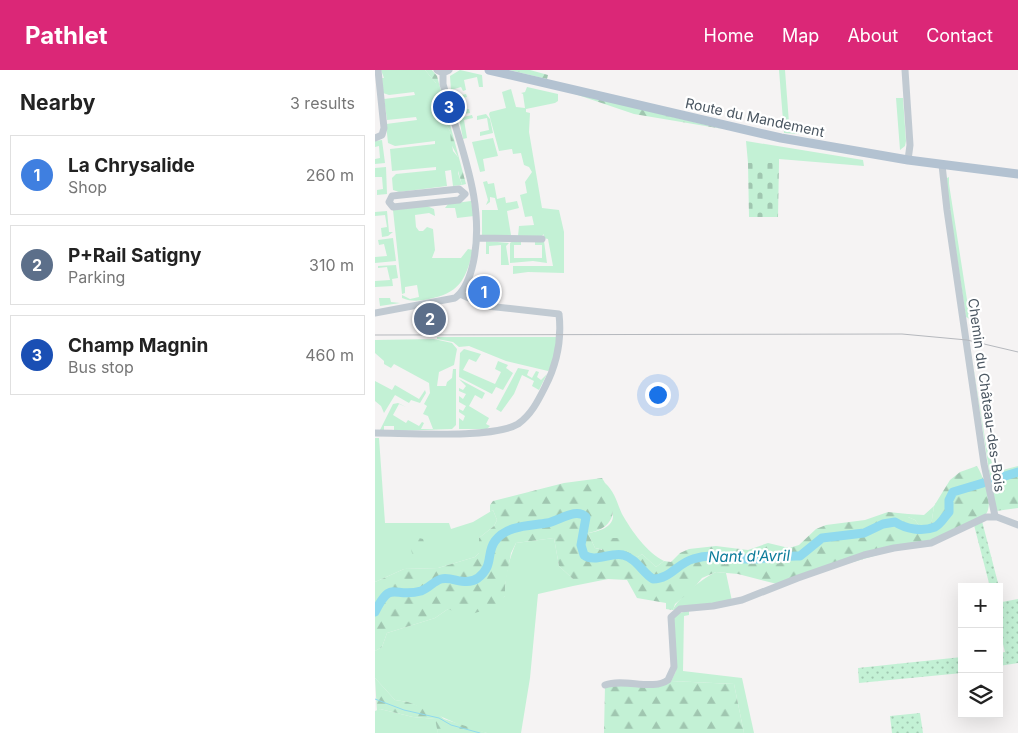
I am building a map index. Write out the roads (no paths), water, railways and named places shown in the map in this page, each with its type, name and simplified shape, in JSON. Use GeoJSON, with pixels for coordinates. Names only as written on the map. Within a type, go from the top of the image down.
{"type":"FeatureCollection","features":[{"type":"Feature","properties":{"kind":"main road","name":"Route du Mandement"},"geometry":{"type":"LineString","coordinates":[[489,70],[755,133],[908,160],[1018,174]]}},
{"type":"Feature","properties":{"kind":"street"},"geometry":{"type":"LineString","coordinates":[[375,138],[382,135],[384,128],[377,70]]}},
{"type":"Feature","properties":{"kind":"street"},"geometry":{"type":"LineString","coordinates":[[905,70],[910,145],[908,160]]}},
{"type":"Feature","properties":{"kind":"street"},"geometry":{"type":"LineString","coordinates":[[375,313],[454,298],[460,294],[471,271],[477,238],[474,192],[443,84],[443,71]]}},
{"type":"Feature","properties":{"kind":"street","name":"Chemin du Château-des-Bois"},"geometry":{"type":"LineString","coordinates":[[943,165],[947,210],[983,456],[995,516]]}},
{"type":"Feature","properties":{"kind":"street"},"geometry":{"type":"LineString","coordinates":[[465,194],[461,189],[451,189],[392,196],[389,199],[389,204],[393,207],[461,199],[465,194],[474,192]]}},
{"type":"Feature","properties":{"kind":"street"},"geometry":{"type":"LineString","coordinates":[[451,189],[450,194],[453,200]]}},
{"type":"Feature","properties":{"kind":"street"},"geometry":{"type":"LineString","coordinates":[[477,238],[542,239]]}},
{"type":"Feature","properties":{"kind":"street"},"geometry":{"type":"LineString","coordinates":[[375,433],[501,432],[519,423],[533,409],[555,367],[560,344],[559,314],[487,306],[460,294]]}},
{"type":"Feature","properties":{"kind":"street"},"geometry":{"type":"LineString","coordinates":[[605,685],[617,681],[660,684],[669,680],[674,667],[671,617],[680,609],[713,606],[742,600],[864,555],[894,548],[931,543],[986,517],[995,516],[1018,525]]}},
{"type":"Feature","properties":{"kind":"waterway","name":"Nant d'Avril"},"geometry":{"type":"LineString","coordinates":[[992,480],[1018,472]]}},
{"type":"Feature","properties":{"kind":"waterway","name":"Nant d'Avril"},"geometry":{"type":"LineString","coordinates":[[375,612],[385,596],[390,593],[421,591],[436,581],[446,578],[468,582],[473,581],[486,569],[492,546],[500,536],[512,529],[552,522],[572,514],[582,514],[586,517],[581,545],[584,555],[593,558],[623,555],[632,559],[653,579],[669,574],[688,561],[700,557],[753,559],[800,556],[822,538],[864,533],[883,524],[895,522],[914,529],[930,529],[939,524],[949,512],[949,500],[953,492],[983,483]]}},
{"type":"Feature","properties":{"kind":"waterway"},"geometry":{"type":"LineString","coordinates":[[375,699],[404,710],[439,718],[451,725],[480,733]]}},
{"type":"Feature","properties":{"kind":"railway"},"geometry":{"type":"LineString","coordinates":[[375,335],[902,334],[967,340],[1018,352]]}},
{"type":"Feature","properties":{"kind":"place","name":"Champ Magnin"},"geometry":{"type":"Point","coordinates":[449,107]}},
{"type":"Feature","properties":{"kind":"place","name":"La Chrysalide"},"geometry":{"type":"Point","coordinates":[484,292]}},
{"type":"Feature","properties":{"kind":"place","name":"P+Rail Satigny"},"geometry":{"type":"Point","coordinates":[430,319]}}]}
